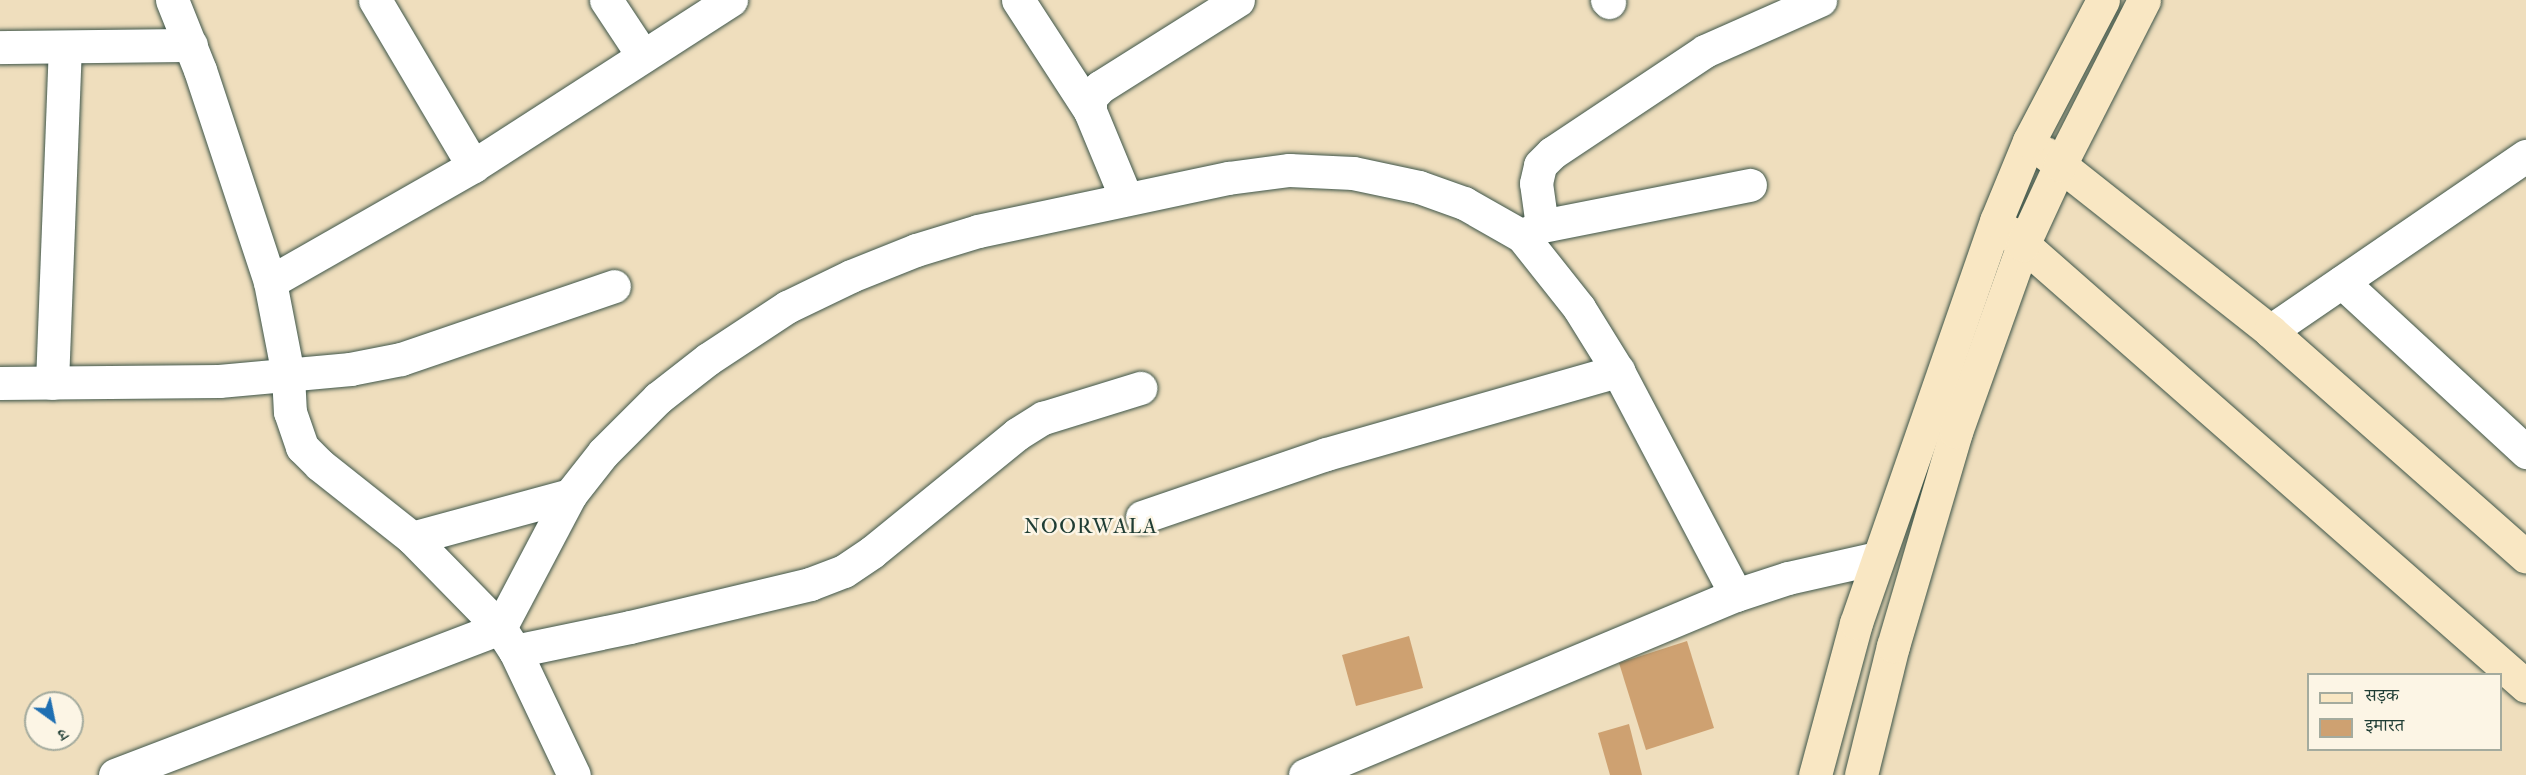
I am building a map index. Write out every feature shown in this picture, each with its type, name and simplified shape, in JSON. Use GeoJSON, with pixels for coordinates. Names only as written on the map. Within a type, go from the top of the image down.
{"type":"FeatureCollection","features":[{"type":"Feature","properties":{"kind":"street"},"geometry":{"type":"LineString","coordinates":[[172,0],[191,45],[270,282],[288,375],[290,412],[302,447],[412,538],[508,639],[574,775]]}},
{"type":"Feature","properties":{"kind":"street"},"geometry":{"type":"LineString","coordinates":[[375,0],[473,166]]}},
{"type":"Feature","properties":{"kind":"street"},"geometry":{"type":"LineString","coordinates":[[606,0],[643,56]]}},
{"type":"Feature","properties":{"kind":"street"},"geometry":{"type":"LineString","coordinates":[[270,282],[473,166],[731,0]]}},
{"type":"Feature","properties":{"kind":"street"},"geometry":{"type":"LineString","coordinates":[[1018,0],[1090,111],[1126,198]]}},
{"type":"Feature","properties":{"kind":"street"},"geometry":{"type":"LineString","coordinates":[[1090,111],[1090,98],[1100,87],[1238,0]]}},
{"type":"Feature","properties":{"kind":"street"},"geometry":{"type":"LineString","coordinates":[[1736,595],[1618,371],[1532,231],[1536,183],[1540,165],[1552,153],[1705,51],[1820,0]]}},
{"type":"Feature","properties":{"kind":"street"},"geometry":{"type":"LineString","coordinates":[[1815,775],[1856,623],[1877,558],[1996,221],[2029,141],[2103,0]]}},
{"type":"Feature","properties":{"kind":"street"},"geometry":{"type":"LineString","coordinates":[[1861,775],[1893,646],[1956,432],[2023,245],[2060,165],[2144,0]]}},
{"type":"Feature","properties":{"kind":"street"},"geometry":{"type":"LineString","coordinates":[[0,47],[65,49],[191,45]]}},
{"type":"Feature","properties":{"kind":"street"},"geometry":{"type":"LineString","coordinates":[[52,382],[65,49]]}},
{"type":"Feature","properties":{"kind":"street"},"geometry":{"type":"LineString","coordinates":[[2029,141],[2270,332],[2526,557]]}},
{"type":"Feature","properties":{"kind":"street"},"geometry":{"type":"LineString","coordinates":[[2270,332],[2526,156]]}},
{"type":"Feature","properties":{"kind":"street"},"geometry":{"type":"LineString","coordinates":[[508,639],[570,495],[603,453],[658,398],[708,359],[787,307],[851,276],[916,250],[978,231],[1126,198],[1289,170],[1353,173],[1419,187],[1532,231],[1750,185]]}},
{"type":"Feature","properties":{"kind":"street"},"geometry":{"type":"LineString","coordinates":[[1996,221],[2526,686]]}},
{"type":"Feature","properties":{"kind":"street"},"geometry":{"type":"LineString","coordinates":[[2342,282],[2526,452]]}},
{"type":"Feature","properties":{"kind":"street"},"geometry":{"type":"LineString","coordinates":[[0,383],[219,381],[350,369],[401,359],[614,286]]}},
{"type":"Feature","properties":{"kind":"street"},"geometry":{"type":"LineString","coordinates":[[1142,516],[1360,444],[1618,371]]}},
{"type":"Feature","properties":{"kind":"street"},"geometry":{"type":"LineString","coordinates":[[115,775],[508,639],[630,627],[810,584],[844,571],[872,552],[1017,434],[1034,423],[1043,418],[1140,388]]}},
{"type":"Feature","properties":{"kind":"street"},"geometry":{"type":"LineString","coordinates":[[412,538],[570,495]]}},
{"type":"Feature","properties":{"kind":"street"},"geometry":{"type":"LineString","coordinates":[[1305,775],[1736,595],[1810,572],[1877,558]]}},
{"type":"Feature","properties":{"kind":"building"},"geometry":{"type":"Polygon","coordinates":[[[1409,636],[1423,688],[1356,706],[1342,655],[1409,636]]]}},
{"type":"Feature","properties":{"kind":"building"},"geometry":{"type":"Polygon","coordinates":[[[1687,641],[1714,728],[1646,750],[1619,663],[1687,641]]]}},
{"type":"Feature","properties":{"kind":"building"},"geometry":{"type":"Polygon","coordinates":[[[1629,724],[1642,775],[1610,775],[1598,733],[1629,724]]]}},
{"type":"Feature","properties":{"kind":"district","name":"NOORWALA"},"geometry":{"type":"Point","coordinates":[1091,526]}}]}
